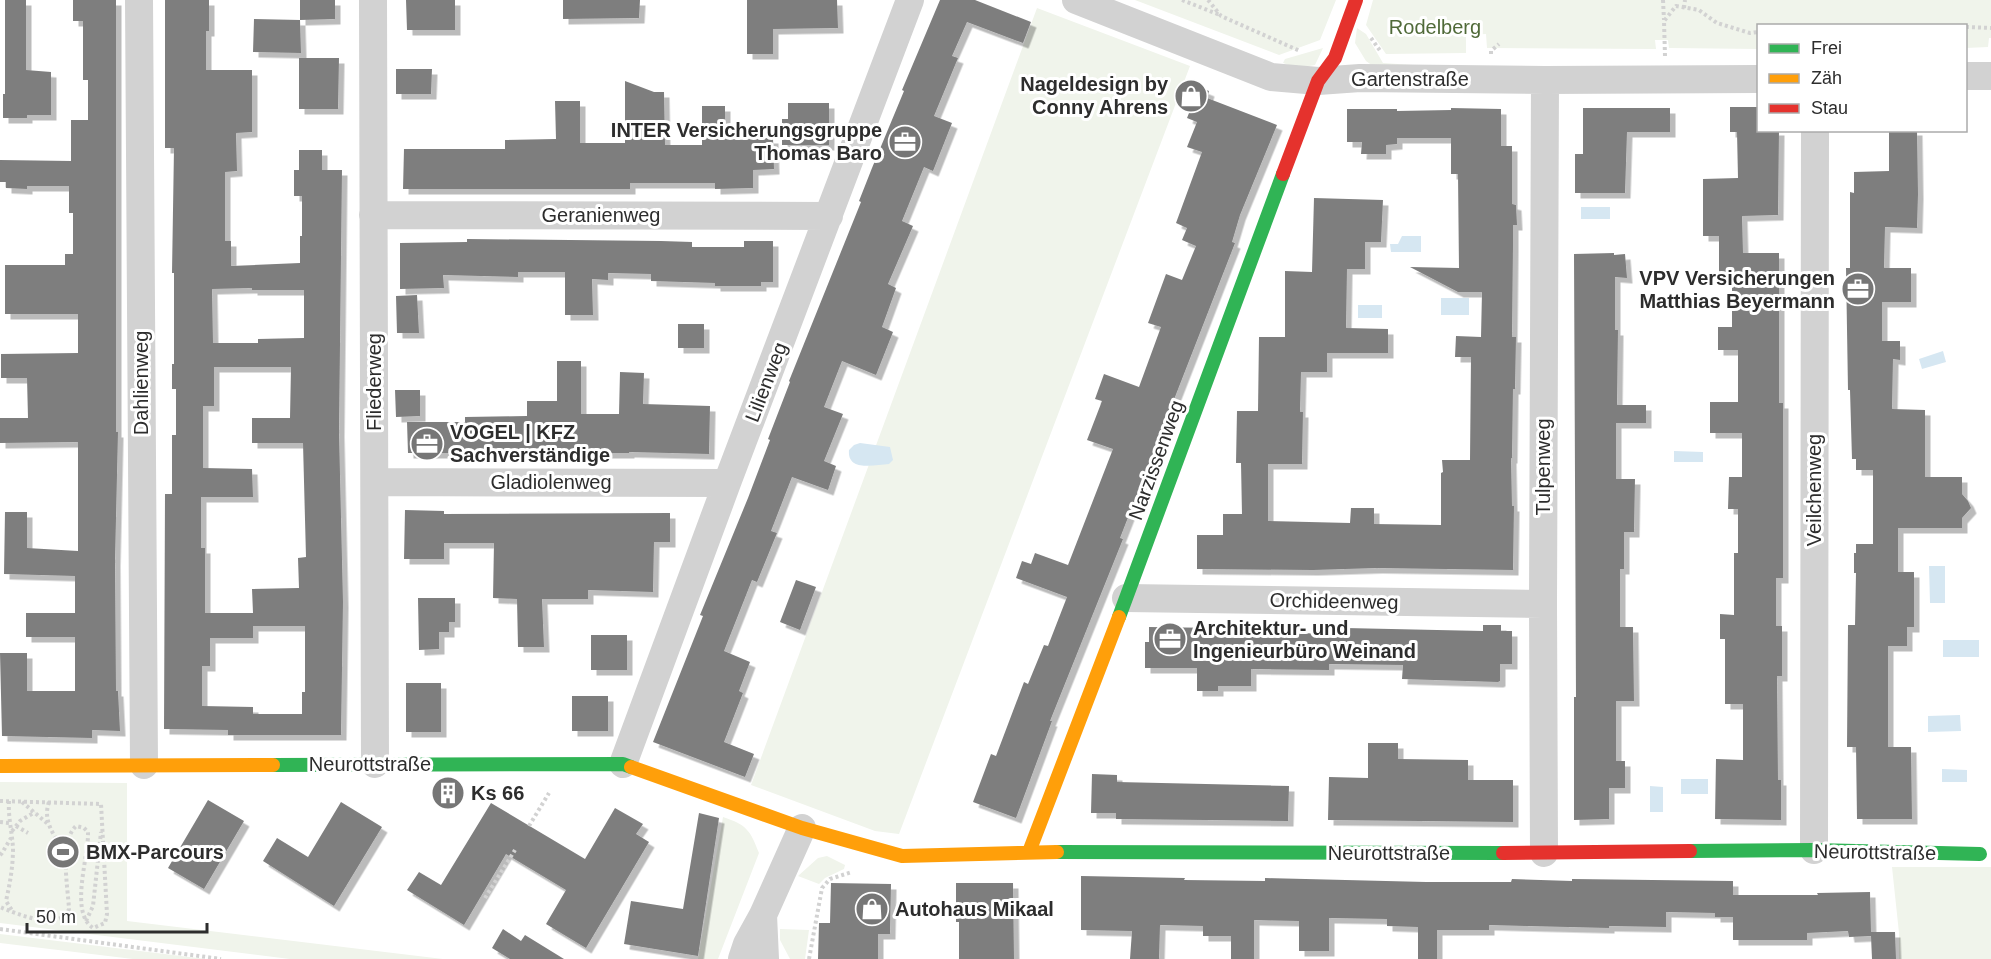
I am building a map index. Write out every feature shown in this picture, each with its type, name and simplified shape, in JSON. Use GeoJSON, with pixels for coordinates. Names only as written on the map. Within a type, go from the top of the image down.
{"type":"FeatureCollection","features":[{"type":"Feature","properties":{"kind":"street","name":"Dahlienweg"},"geometry":{"type":"LineString","coordinates":[[139,0],[144,765]]}},
{"type":"Feature","properties":{"kind":"street","name":"Fliederweg"},"geometry":{"type":"LineString","coordinates":[[373,0],[375,764]]}},
{"type":"Feature","properties":{"kind":"street","name":"Lilienweg"},"geometry":{"type":"LineString","coordinates":[[622,764],[910,0]]}},
{"type":"Feature","properties":{"kind":"street","name":"Gartenstraße"},"geometry":{"type":"LineString","coordinates":[[1076,0],[1271,76],[1318,81],[1360,78],[1757,79]]}},
{"type":"Feature","properties":{"kind":"street","name":"Narzissenweg"},"geometry":{"type":"LineString","coordinates":[[1029,852],[1318,81],[1335,58],[1356,0]]}},
{"type":"Feature","properties":{"kind":"street"},"geometry":{"type":"LineString","coordinates":[[1967,76],[1991,76]]}},
{"type":"Feature","properties":{"kind":"street","name":"Tulpenweg"},"geometry":{"type":"LineString","coordinates":[[1544,853],[1545,80]]}},
{"type":"Feature","properties":{"kind":"street","name":"Veilchenweg"},"geometry":{"type":"LineString","coordinates":[[1814,850],[1815,132]]}},
{"type":"Feature","properties":{"kind":"street","name":"Geranienweg"},"geometry":{"type":"LineString","coordinates":[[373,215],[829,216]]}},
{"type":"Feature","properties":{"kind":"street","name":"Gladiolenweg"},"geometry":{"type":"LineString","coordinates":[[375,482],[727,483]]}},
{"type":"Feature","properties":{"kind":"street","name":"Orchideenweg"},"geometry":{"type":"LineString","coordinates":[[1125,598],[1543,604]]}},
{"type":"Feature","properties":{"kind":"street","name":"Neurottstraße"},"geometry":{"type":"LineString","coordinates":[[0,766],[622,764],[802,828],[902,856],[1029,852],[1544,853],[1814,850],[1980,854]]}},
{"type":"Feature","properties":{"kind":"street"},"geometry":{"type":"LineString","coordinates":[[742,959],[802,828]]}},
{"type":"Feature","properties":{"kind":"street"},"geometry":{"type":"LineString","coordinates":[[763,915],[765,959]]}},
{"type":"Feature","properties":{"kind":"path"},"geometry":{"type":"LineString","coordinates":[[1182,0],[1300,51]]}},
{"type":"Feature","properties":{"kind":"path"},"geometry":{"type":"LineString","coordinates":[[1208,0],[1221,16]]}},
{"type":"Feature","properties":{"kind":"path"},"geometry":{"type":"LineString","coordinates":[[1663,0],[1665,78]]}},
{"type":"Feature","properties":{"kind":"path"},"geometry":{"type":"LineString","coordinates":[[1684,8],[1686,0]]}},
{"type":"Feature","properties":{"kind":"path"},"geometry":{"type":"LineString","coordinates":[[1664,21],[1676,6],[1698,10],[1717,23],[1757,33]]}},
{"type":"Feature","properties":{"kind":"path"},"geometry":{"type":"LineString","coordinates":[[1967,27],[1991,28]]}},
{"type":"Feature","properties":{"kind":"path"},"geometry":{"type":"LineString","coordinates":[[0,801],[9,801],[21,801],[101,804],[107,914],[105,923],[93,928],[83,916],[81,900],[88,832],[76,826],[72,830],[65,854],[69,909],[67,915],[63,919],[56,920],[36,919],[13,913],[0,905],[6,901],[12,876],[9,801]]}},
{"type":"Feature","properties":{"kind":"path"},"geometry":{"type":"LineString","coordinates":[[21,801],[49,825]]}},
{"type":"Feature","properties":{"kind":"path"},"geometry":{"type":"LineString","coordinates":[[49,802],[45,812],[49,825],[65,854]]}},
{"type":"Feature","properties":{"kind":"path"},"geometry":{"type":"LineString","coordinates":[[0,855],[16,826],[35,812]]}},
{"type":"Feature","properties":{"kind":"path"},"geometry":{"type":"LineString","coordinates":[[0,822],[9,823]]}},
{"type":"Feature","properties":{"kind":"path"},"geometry":{"type":"LineString","coordinates":[[85,921],[93,906],[102,822]]}},
{"type":"Feature","properties":{"kind":"path"},"geometry":{"type":"LineString","coordinates":[[16,826],[28,832]]}},
{"type":"Feature","properties":{"kind":"path"},"geometry":{"type":"LineString","coordinates":[[485,898],[515,850]]}},
{"type":"Feature","properties":{"kind":"path"},"geometry":{"type":"LineString","coordinates":[[809,959],[822,888],[830,879],[843,873],[883,866],[884,851]]}},
{"type":"Feature","properties":{"kind":"path"},"geometry":{"type":"LineString","coordinates":[[6,901],[13,913]]}},
{"type":"Feature","properties":{"kind":"path"},"geometry":{"type":"LineString","coordinates":[[0,929],[221,959]]}},
{"type":"Feature","properties":{"kind":"green space"},"geometry":{"type":"Polygon","coordinates":[[[1135,0],[1336,0],[1320,40],[1279,55],[1135,0]]]}},
{"type":"Feature","properties":{"kind":"green space","name":"Rodelberg"},"geometry":{"type":"Polygon","coordinates":[[[1373,0],[1991,0],[1991,38],[1989,38],[1988,47],[1967,48],[1967,24],[1757,24],[1757,49],[1669,48],[1668,40],[1655,40],[1656,49],[1487,48],[1486,34],[1466,35],[1466,53],[1386,54],[1366,25],[1373,0]]]}},
{"type":"Feature","properties":{"kind":"green space"},"geometry":{"type":"Polygon","coordinates":[[[1037,8],[1190,66],[899,834],[875,831],[751,785],[1037,8]]]}},
{"type":"Feature","properties":{"kind":"green space"},"geometry":{"type":"Polygon","coordinates":[[[1357,28],[1366,34],[1383,63],[1413,65],[1373,66],[1366,61],[1355,43],[1357,28]]]}},
{"type":"Feature","properties":{"kind":"green space"},"geometry":{"type":"Polygon","coordinates":[[[1323,48],[1315,65],[1298,68],[1283,63],[1285,59],[1323,48]]]}},
{"type":"Feature","properties":{"kind":"green space","name":"BMX-Parcours"},"geometry":{"type":"Polygon","coordinates":[[[0,782],[127,783],[127,921],[443,959],[290,959],[0,923],[0,782]]]}},
{"type":"Feature","properties":{"kind":"green space"},"geometry":{"type":"Polygon","coordinates":[[[723,817],[747,829],[759,853],[718,959],[698,959],[723,817]]]}},
{"type":"Feature","properties":{"kind":"green space"},"geometry":{"type":"Polygon","coordinates":[[[827,856],[845,865],[844,869],[825,878],[819,884],[798,876],[818,858],[827,856]]]}},
{"type":"Feature","properties":{"kind":"green space"},"geometry":{"type":"Polygon","coordinates":[[[1892,867],[1991,867],[1991,959],[1899,959],[1899,933],[1892,867]]]}},
{"type":"Feature","properties":{"kind":"green space"},"geometry":{"type":"Polygon","coordinates":[[[780,929],[809,930],[805,959],[790,959],[780,940],[780,929]]]}},
{"type":"Feature","properties":{"kind":"green space"},"geometry":{"type":"Polygon","coordinates":[[[0,934],[206,959],[133,959],[0,943],[0,934]]]}},
{"type":"Feature","properties":{"kind":"water"},"geometry":{"type":"Polygon","coordinates":[[[1581,207],[1610,207],[1610,219],[1581,219],[1581,207]]]}},
{"type":"Feature","properties":{"kind":"water"},"geometry":{"type":"Polygon","coordinates":[[[1402,236],[1421,236],[1421,252],[1391,252],[1390,244],[1398,244],[1402,236]]]}},
{"type":"Feature","properties":{"kind":"water"},"geometry":{"type":"Polygon","coordinates":[[[1441,298],[1469,298],[1469,315],[1441,315],[1441,298]]]}},
{"type":"Feature","properties":{"kind":"water"},"geometry":{"type":"Polygon","coordinates":[[[1358,305],[1382,305],[1382,318],[1358,318],[1358,305]]]}},
{"type":"Feature","properties":{"kind":"water"},"geometry":{"type":"Polygon","coordinates":[[[1943,351],[1946,362],[1922,369],[1919,359],[1943,351]]]}},
{"type":"Feature","properties":{"kind":"water"},"geometry":{"type":"Polygon","coordinates":[[[860,443],[890,447],[893,460],[889,464],[870,466],[852,462],[849,450],[860,443]]]}},
{"type":"Feature","properties":{"kind":"water"},"geometry":{"type":"Polygon","coordinates":[[[1674,451],[1703,452],[1703,462],[1674,462],[1674,451]]]}},
{"type":"Feature","properties":{"kind":"water"},"geometry":{"type":"Polygon","coordinates":[[[1929,566],[1945,566],[1945,603],[1930,603],[1929,566]]]}},
{"type":"Feature","properties":{"kind":"water"},"geometry":{"type":"Polygon","coordinates":[[[1943,640],[1979,640],[1979,657],[1943,657],[1943,640]]]}},
{"type":"Feature","properties":{"kind":"water"},"geometry":{"type":"Polygon","coordinates":[[[1960,715],[1961,731],[1928,732],[1928,716],[1960,715]]]}},
{"type":"Feature","properties":{"kind":"water"},"geometry":{"type":"Polygon","coordinates":[[[1942,769],[1967,770],[1967,782],[1942,782],[1942,769]]]}},
{"type":"Feature","properties":{"kind":"water"},"geometry":{"type":"Polygon","coordinates":[[[1681,779],[1708,779],[1708,794],[1681,794],[1681,779]]]}},
{"type":"Feature","properties":{"kind":"water"},"geometry":{"type":"Polygon","coordinates":[[[1650,786],[1663,787],[1663,812],[1650,812],[1650,786]]]}},
{"type":"Feature","properties":{"kind":"building"},"geometry":{"type":"Polygon","coordinates":[[[5,0],[26,0],[26,70],[51,72],[51,115],[3,118],[5,0]]]}},
{"type":"Feature","properties":{"kind":"building"},"geometry":{"type":"Polygon","coordinates":[[[73,0],[116,0],[116,432],[118,432],[115,561],[116,691],[118,691],[120,731],[92,730],[92,738],[2,736],[0,653],[27,653],[27,691],[75,691],[75,637],[26,637],[26,613],[75,613],[75,576],[4,574],[5,512],[27,512],[27,548],[78,551],[78,442],[0,443],[0,418],[28,418],[27,378],[1,378],[1,354],[78,353],[78,314],[5,314],[5,265],[65,265],[65,254],[73,254],[73,213],[69,213],[69,186],[6,188],[6,182],[0,182],[0,160],[71,161],[71,120],[88,120],[88,80],[83,80],[83,21],[73,21],[73,0]]]}},
{"type":"Feature","properties":{"kind":"building"},"geometry":{"type":"Polygon","coordinates":[[[165,0],[209,0],[206,70],[252,70],[252,132],[236,133],[237,171],[225,172],[225,241],[231,241],[231,266],[300,263],[302,196],[294,196],[294,170],[299,170],[299,150],[322,150],[322,170],[342,170],[339,432],[343,602],[341,735],[228,735],[228,730],[164,729],[165,494],[172,494],[172,435],[176,435],[176,389],[172,389],[174,148],[165,148],[165,0]],[[252,288],[212,289],[213,343],[258,343],[258,339],[304,338],[304,290],[252,290],[252,288]],[[214,367],[214,406],[203,406],[203,468],[252,469],[253,497],[201,497],[201,548],[205,548],[205,613],[253,613],[252,589],[299,588],[298,558],[306,557],[303,443],[252,443],[252,418],[290,418],[291,367],[214,367]],[[253,626],[253,638],[210,638],[210,666],[202,666],[202,706],[253,707],[253,714],[302,714],[302,692],[305,692],[305,626],[253,626]]]}},
{"type":"Feature","properties":{"kind":"building"},"geometry":{"type":"Polygon","coordinates":[[[300,0],[335,0],[335,19],[300,20],[300,0]]]}},
{"type":"Feature","properties":{"kind":"building"},"geometry":{"type":"Polygon","coordinates":[[[406,0],[455,0],[455,30],[407,30],[406,0]]]}},
{"type":"Feature","properties":{"kind":"building"},"geometry":{"type":"Polygon","coordinates":[[[563,0],[640,0],[639,18],[563,19],[563,0]]]}},
{"type":"Feature","properties":{"kind":"building"},"geometry":{"type":"Polygon","coordinates":[[[747,0],[837,0],[838,28],[773,29],[773,54],[747,54],[747,0]]]}},
{"type":"Feature","properties":{"kind":"building"},"geometry":{"type":"Polygon","coordinates":[[[940,0],[975,0],[1031,22],[1023,43],[967,22],[952,56],[958,58],[934,116],[952,123],[933,171],[924,167],[902,221],[913,226],[888,284],[896,288],[882,327],[893,332],[876,375],[842,361],[824,407],[843,414],[824,461],[836,466],[828,490],[792,477],[771,531],[777,533],[757,582],[752,580],[724,651],[750,662],[739,691],[743,693],[724,742],[754,754],[745,777],[653,742],[703,616],[700,615],[770,440],[768,439],[789,381],[861,202],[859,201],[904,91],[902,90],[940,0]]]}},
{"type":"Feature","properties":{"kind":"building"},"geometry":{"type":"Polygon","coordinates":[[[254,19],[300,20],[301,53],[253,52],[254,19]]]}},
{"type":"Feature","properties":{"kind":"building"},"geometry":{"type":"Polygon","coordinates":[[[299,58],[339,58],[338,109],[299,109],[299,58]]]}},
{"type":"Feature","properties":{"kind":"building"},"geometry":{"type":"Polygon","coordinates":[[[396,69],[432,69],[431,94],[396,94],[396,69]]]}},
{"type":"Feature","properties":{"kind":"building"},"geometry":{"type":"Polygon","coordinates":[[[625,81],[654,92],[664,92],[665,145],[702,145],[702,106],[725,106],[725,138],[773,138],[774,169],[753,170],[753,188],[715,189],[715,183],[630,183],[630,189],[403,189],[404,149],[505,149],[505,140],[556,139],[555,101],[580,101],[580,143],[625,143],[625,81]]]}},
{"type":"Feature","properties":{"kind":"building"},"geometry":{"type":"Polygon","coordinates":[[[1184,81],[1209,91],[1207,98],[1277,125],[1240,215],[1232,242],[1235,243],[1120,538],[1123,539],[1050,721],[1052,721],[1016,818],[973,802],[991,754],[996,756],[1024,682],[1028,684],[1044,645],[1048,646],[1067,597],[1016,578],[1022,561],[1031,564],[1035,553],[1068,565],[1113,449],[1087,440],[1102,401],[1095,399],[1104,374],[1139,387],[1161,327],[1148,323],[1166,274],[1182,280],[1196,246],[1182,240],[1187,228],[1176,223],[1202,152],[1187,147],[1197,122],[1187,118],[1191,108],[1176,103],[1184,81]]]}},
{"type":"Feature","properties":{"kind":"building"},"geometry":{"type":"Polygon","coordinates":[[[788,103],[829,103],[829,145],[782,145],[782,119],[788,119],[788,103]]]}},
{"type":"Feature","properties":{"kind":"building"},"geometry":{"type":"Polygon","coordinates":[[[1730,107],[1757,107],[1757,132],[1779,132],[1778,215],[1742,216],[1743,253],[1779,253],[1779,403],[1783,403],[1783,578],[1776,578],[1776,626],[1782,626],[1782,676],[1777,676],[1778,780],[1781,780],[1781,820],[1715,819],[1716,759],[1743,760],[1743,704],[1725,704],[1725,639],[1720,639],[1720,614],[1734,615],[1734,553],[1738,553],[1738,509],[1728,509],[1729,477],[1742,477],[1742,433],[1710,433],[1710,402],[1738,402],[1738,350],[1718,350],[1718,327],[1732,327],[1732,281],[1719,281],[1719,236],[1703,236],[1703,179],[1738,178],[1737,132],[1730,132],[1730,107]]]}},
{"type":"Feature","properties":{"kind":"building"},"geometry":{"type":"Polygon","coordinates":[[[1451,108],[1501,109],[1501,146],[1512,146],[1512,204],[1516,205],[1517,225],[1513,225],[1512,337],[1516,337],[1511,458],[1512,506],[1514,506],[1513,570],[1197,569],[1197,535],[1223,535],[1223,514],[1242,514],[1241,463],[1236,463],[1237,411],[1258,411],[1259,337],[1285,337],[1285,271],[1312,272],[1314,198],[1383,200],[1381,242],[1365,242],[1365,269],[1347,269],[1346,328],[1388,329],[1388,353],[1327,353],[1327,372],[1301,372],[1302,464],[1268,464],[1268,521],[1350,523],[1351,508],[1374,508],[1374,524],[1441,525],[1442,460],[1470,460],[1471,357],[1455,357],[1456,336],[1481,337],[1482,292],[1458,292],[1410,267],[1459,268],[1458,174],[1451,174],[1451,138],[1397,138],[1397,144],[1386,145],[1386,154],[1361,154],[1362,142],[1347,142],[1347,109],[1397,109],[1397,111],[1451,110],[1451,108]]]}},
{"type":"Feature","properties":{"kind":"building"},"geometry":{"type":"Polygon","coordinates":[[[1583,108],[1670,108],[1670,132],[1627,132],[1625,193],[1575,193],[1575,154],[1583,154],[1583,108]]]}},
{"type":"Feature","properties":{"kind":"building"},"geometry":{"type":"Polygon","coordinates":[[[1889,132],[1917,132],[1917,228],[1885,227],[1884,268],[1911,268],[1911,302],[1882,302],[1882,341],[1900,341],[1900,360],[1893,359],[1892,409],[1925,410],[1925,477],[1962,477],[1962,494],[1971,508],[1962,518],[1962,528],[1898,528],[1898,572],[1914,572],[1914,627],[1907,627],[1907,646],[1888,646],[1888,747],[1911,747],[1912,819],[1857,819],[1856,747],[1847,747],[1848,625],[1855,625],[1854,553],[1856,553],[1856,544],[1873,544],[1873,470],[1856,470],[1856,459],[1852,459],[1850,390],[1848,390],[1846,268],[1850,268],[1850,192],[1854,193],[1854,172],[1889,171],[1889,132]]]}},
{"type":"Feature","properties":{"kind":"building"},"geometry":{"type":"Polygon","coordinates":[[[467,239],[692,242],[692,247],[744,247],[744,241],[773,241],[773,282],[761,282],[761,286],[715,286],[715,283],[651,281],[651,274],[608,273],[608,280],[592,279],[593,315],[565,315],[565,272],[518,272],[518,277],[443,275],[444,288],[400,289],[400,243],[467,242],[467,239]]]}},
{"type":"Feature","properties":{"kind":"building"},"geometry":{"type":"Polygon","coordinates":[[[1614,253],[1614,255],[1625,254],[1627,278],[1615,277],[1615,330],[1618,330],[1617,405],[1646,405],[1646,423],[1616,423],[1616,479],[1635,479],[1634,532],[1624,532],[1624,569],[1620,569],[1620,627],[1633,627],[1634,701],[1616,701],[1616,761],[1625,761],[1625,788],[1609,788],[1609,819],[1574,820],[1574,697],[1576,697],[1574,254],[1614,253]]]}},
{"type":"Feature","properties":{"kind":"building"},"geometry":{"type":"Polygon","coordinates":[[[417,295],[419,333],[397,333],[396,296],[417,295]]]}},
{"type":"Feature","properties":{"kind":"building"},"geometry":{"type":"Polygon","coordinates":[[[678,324],[704,324],[704,348],[678,348],[678,324]]]}},
{"type":"Feature","properties":{"kind":"building"},"geometry":{"type":"Polygon","coordinates":[[[557,361],[581,361],[581,414],[619,414],[620,372],[644,373],[643,404],[710,406],[709,454],[408,453],[407,422],[465,422],[465,417],[527,416],[527,401],[557,401],[557,361]]]}},
{"type":"Feature","properties":{"kind":"building"},"geometry":{"type":"Polygon","coordinates":[[[395,390],[420,390],[420,416],[396,417],[395,390]]]}},
{"type":"Feature","properties":{"kind":"building"},"geometry":{"type":"Polygon","coordinates":[[[405,510],[444,511],[444,514],[670,513],[670,542],[654,542],[653,592],[588,590],[588,599],[542,599],[544,647],[518,647],[517,599],[493,598],[494,543],[444,543],[444,559],[404,559],[405,510]]]}},
{"type":"Feature","properties":{"kind":"building"},"geometry":{"type":"Polygon","coordinates":[[[796,580],[816,587],[800,630],[780,622],[796,580]]]}},
{"type":"Feature","properties":{"kind":"building"},"geometry":{"type":"Polygon","coordinates":[[[418,598],[455,598],[455,622],[449,622],[449,632],[439,632],[439,649],[419,650],[418,598]]]}},
{"type":"Feature","properties":{"kind":"building"},"geometry":{"type":"Polygon","coordinates":[[[1483,625],[1501,625],[1501,631],[1512,631],[1512,664],[1500,664],[1500,681],[1498,682],[1402,679],[1403,665],[1329,664],[1329,670],[1251,669],[1251,686],[1218,686],[1218,691],[1197,691],[1197,668],[1145,668],[1145,642],[1149,642],[1149,627],[1294,629],[1294,633],[1344,634],[1345,628],[1483,631],[1483,625]]]}},
{"type":"Feature","properties":{"kind":"building"},"geometry":{"type":"Polygon","coordinates":[[[591,635],[627,635],[627,670],[591,670],[591,635]]]}},
{"type":"Feature","properties":{"kind":"building"},"geometry":{"type":"Polygon","coordinates":[[[406,683],[441,683],[441,732],[406,732],[406,683]]]}},
{"type":"Feature","properties":{"kind":"building"},"geometry":{"type":"Polygon","coordinates":[[[572,696],[608,696],[608,731],[572,731],[572,696]]]}},
{"type":"Feature","properties":{"kind":"building"},"geometry":{"type":"Polygon","coordinates":[[[1368,743],[1398,743],[1398,759],[1468,760],[1468,780],[1513,780],[1513,822],[1328,820],[1329,777],[1368,778],[1368,743]]]}},
{"type":"Feature","properties":{"kind":"building"},"geometry":{"type":"Polygon","coordinates":[[[1092,774],[1117,775],[1117,782],[1289,786],[1288,821],[1116,819],[1116,813],[1091,813],[1092,774]]]}},
{"type":"Feature","properties":{"kind":"building"},"geometry":{"type":"Polygon","coordinates":[[[208,800],[244,821],[204,889],[168,868],[208,800]]]}},
{"type":"Feature","properties":{"kind":"building"},"geometry":{"type":"Polygon","coordinates":[[[341,802],[382,827],[334,906],[263,861],[277,838],[308,857],[341,802]]]}},
{"type":"Feature","properties":{"kind":"building"},"geometry":{"type":"Polygon","coordinates":[[[491,803],[585,859],[615,808],[643,824],[636,834],[649,842],[586,948],[546,924],[566,890],[506,854],[464,925],[407,890],[419,872],[441,885],[491,803]]]}},
{"type":"Feature","properties":{"kind":"building"},"geometry":{"type":"Polygon","coordinates":[[[699,813],[719,818],[698,956],[624,944],[631,901],[683,909],[699,813]]]}},
{"type":"Feature","properties":{"kind":"building"},"geometry":{"type":"Polygon","coordinates":[[[1081,876],[1265,881],[1265,878],[1426,882],[1511,882],[1512,879],[1733,881],[1733,895],[1818,895],[1817,893],[1870,892],[1871,932],[1895,932],[1896,959],[1872,959],[1871,936],[1849,937],[1848,931],[1807,933],[1807,940],[1733,940],[1733,917],[1715,917],[1715,913],[1666,912],[1666,927],[1489,925],[1489,930],[1437,930],[1437,959],[1418,959],[1418,927],[1387,926],[1387,919],[1329,918],[1329,951],[1299,951],[1299,921],[1254,920],[1254,959],[1231,959],[1231,936],[1203,936],[1203,926],[1160,925],[1159,959],[1130,959],[1132,931],[1081,930],[1081,876]]]}},
{"type":"Feature","properties":{"kind":"building"},"geometry":{"type":"Polygon","coordinates":[[[831,883],[891,884],[890,934],[878,934],[878,959],[818,959],[819,923],[830,923],[831,883]]]}},
{"type":"Feature","properties":{"kind":"building"},"geometry":{"type":"Polygon","coordinates":[[[956,883],[1013,883],[1014,959],[959,959],[956,883]]]}},
{"type":"Feature","properties":{"kind":"building"},"geometry":{"type":"Polygon","coordinates":[[[503,929],[521,941],[525,935],[564,959],[510,959],[492,948],[503,929]]]}},
{"type":"Feature","properties":{"kind":"traffic: fast"},"geometry":{"type":"LineString","coordinates":[[1119,617],[1283,174]]}},
{"type":"Feature","properties":{"kind":"traffic: fast"},"geometry":{"type":"LineString","coordinates":[[273,765],[623,764],[631,767]]}},
{"type":"Feature","properties":{"kind":"traffic: fast"},"geometry":{"type":"LineString","coordinates":[[1690,851],[1814,850],[1980,854]]}},
{"type":"Feature","properties":{"kind":"traffic: fast"},"geometry":{"type":"LineString","coordinates":[[1057,852],[1503,853]]}},
{"type":"Feature","properties":{"kind":"traffic: slow"},"geometry":{"type":"LineString","coordinates":[[1029,852],[1119,617]]}},
{"type":"Feature","properties":{"kind":"traffic: slow"},"geometry":{"type":"LineString","coordinates":[[0,766],[273,765]]}},
{"type":"Feature","properties":{"kind":"traffic: slow"},"geometry":{"type":"LineString","coordinates":[[631,767],[802,828],[902,856],[1057,852]]}},
{"type":"Feature","properties":{"kind":"traffic: jam"},"geometry":{"type":"LineString","coordinates":[[1283,174],[1318,81],[1335,58],[1356,0]]}},
{"type":"Feature","properties":{"kind":"traffic: jam"},"geometry":{"type":"LineString","coordinates":[[1503,853],[1690,851]]}},
{"type":"Feature","properties":{"kind":"place","name":"Nageldesign by Conny Ahrens"},"geometry":{"type":"Point","coordinates":[1191,96]}},
{"type":"Feature","properties":{"kind":"place","name":"INTER Versicherungsgruppe Thomas Baro"},"geometry":{"type":"Point","coordinates":[905,142]}},
{"type":"Feature","properties":{"kind":"place","name":"VPV Versicherungen Matthias Beyermann"},"geometry":{"type":"Point","coordinates":[1858,289]}},
{"type":"Feature","properties":{"kind":"place","name":"VOGEL | KFZ Sachverständige"},"geometry":{"type":"Point","coordinates":[427,444]}},
{"type":"Feature","properties":{"kind":"place","name":"Architektur- und Ingenieurbüro Weinand"},"geometry":{"type":"Point","coordinates":[1170,639]}},
{"type":"Feature","properties":{"kind":"place","name":"Ks 66"},"geometry":{"type":"Point","coordinates":[448,793]}},
{"type":"Feature","properties":{"kind":"place","name":"BMX-Parcours"},"geometry":{"type":"Point","coordinates":[63,852]}},
{"type":"Feature","properties":{"kind":"place","name":"Autohaus Mikaal"},"geometry":{"type":"Point","coordinates":[872,909]}}]}
